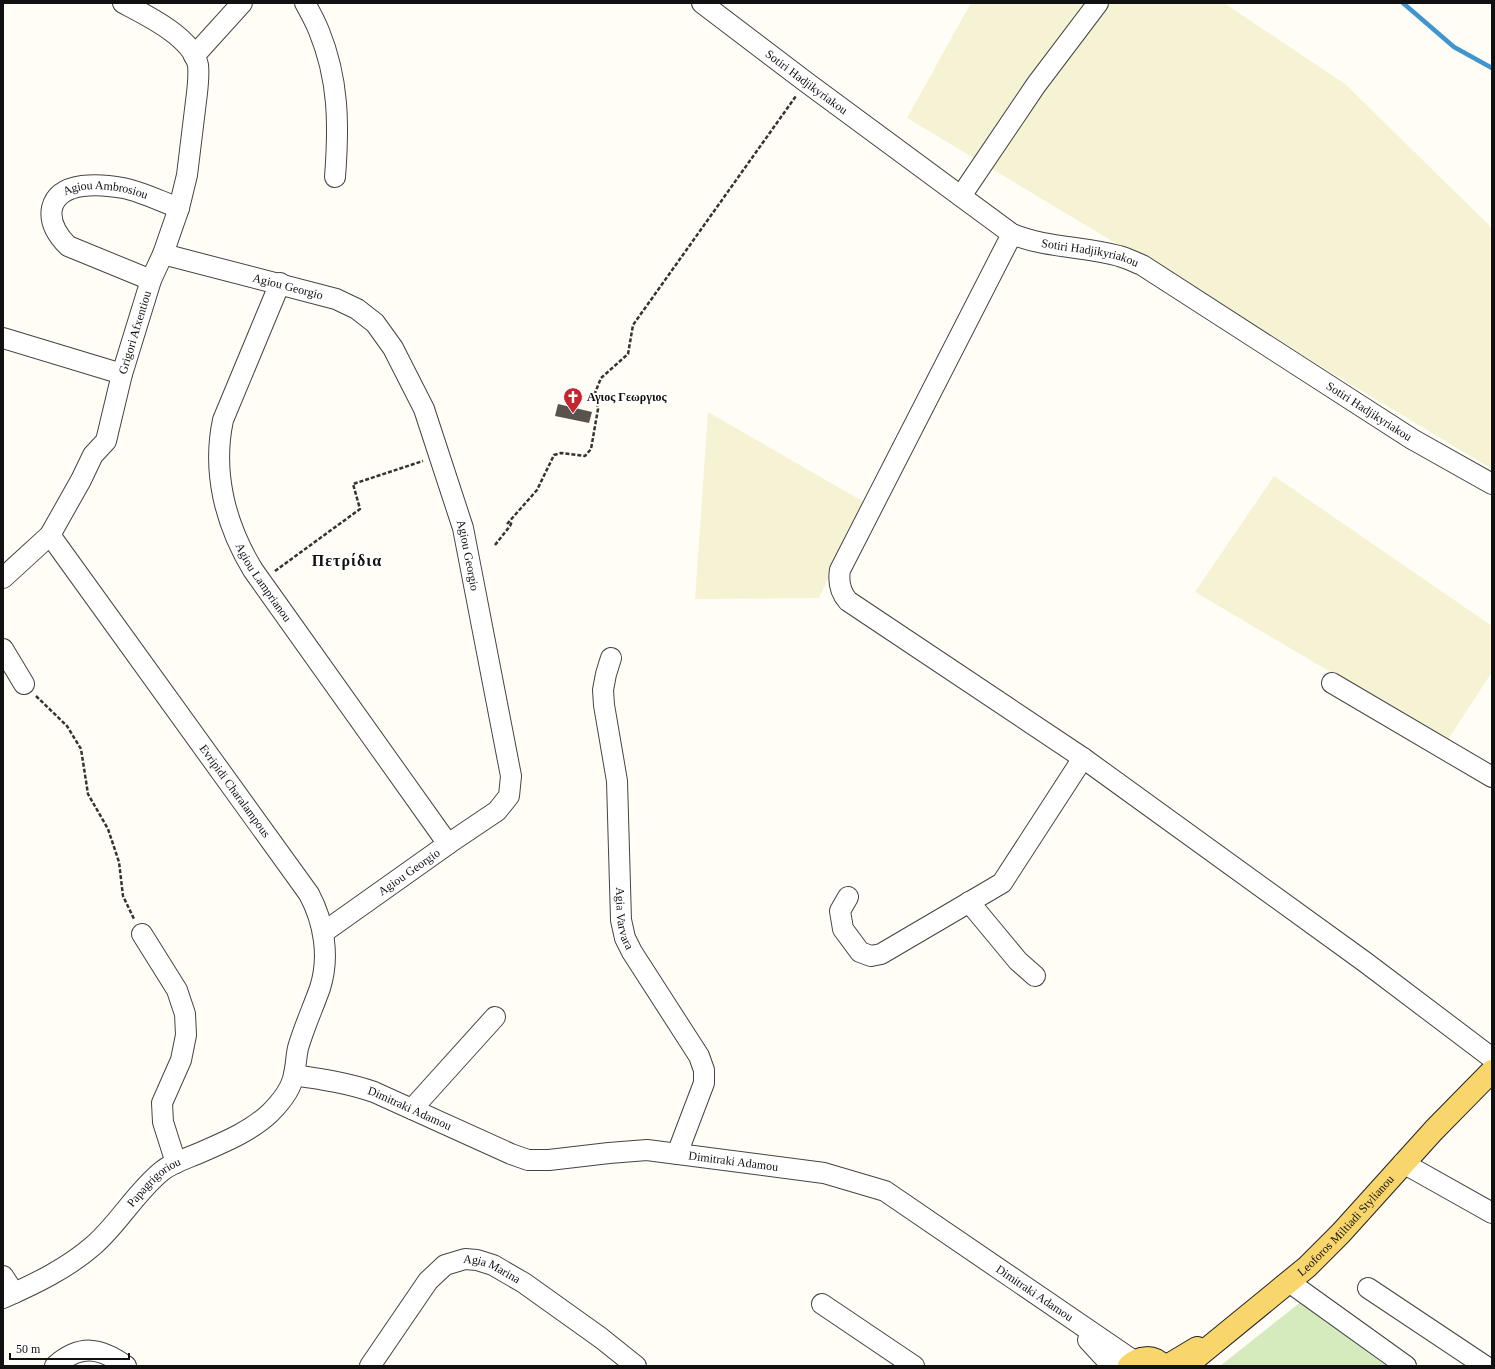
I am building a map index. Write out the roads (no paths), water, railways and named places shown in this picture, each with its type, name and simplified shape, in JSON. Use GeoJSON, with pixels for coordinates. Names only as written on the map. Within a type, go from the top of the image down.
{"type":"FeatureCollection","features":[{"type":"Feature","properties":{"kind":"main road","name":"Leoforos Miltiadi Stylianou"},"geometry":{"type":"LineString","coordinates":[[1186,1366],[1289,1282],[1341,1233],[1443,1120],[1492,1071]]}},
{"type":"Feature","properties":{"kind":"main road"},"geometry":{"type":"LineString","coordinates":[[1149,1363],[1242,1320]]}},
{"type":"Feature","properties":{"kind":"street"},"geometry":{"type":"LineString","coordinates":[[123,3],[157,21],[171,31],[187,46],[194,56],[242,3]]}},
{"type":"Feature","properties":{"kind":"street"},"geometry":{"type":"LineString","coordinates":[[305,3],[319,30],[331,68],[336,96],[338,140],[335,177]]}},
{"type":"Feature","properties":{"kind":"street","name":"Sotiri Hadjikyriakou"},"geometry":{"type":"LineString","coordinates":[[702,3],[806,82],[1012,234],[1026,240],[1120,256],[1142,265],[1412,439],[1492,484]]}},
{"type":"Feature","properties":{"kind":"street"},"geometry":{"type":"LineString","coordinates":[[961,196],[1036,85],[1098,3]]}},
{"type":"Feature","properties":{"kind":"street","name":"Grigori Afxentiou"},"geometry":{"type":"LineString","coordinates":[[3,578],[50,535],[81,480],[92,455],[106,440],[122,374],[151,280],[163,254],[179,208],[186,175],[196,106],[198,65],[194,56]]}},
{"type":"Feature","properties":{"kind":"street","name":"Agiou Ambrosiou"},"geometry":{"type":"LineString","coordinates":[[151,280],[68,246],[60,238],[52,222],[51,214],[53,206],[59,197],[69,189],[88,185],[124,188],[179,208]]}},
{"type":"Feature","properties":{"kind":"street"},"geometry":{"type":"LineString","coordinates":[[1012,234],[840,570],[839,580],[843,596],[848,601],[1083,758],[1365,962],[1492,1058]]}},
{"type":"Feature","properties":{"kind":"street","name":"Agiou Georgio"},"geometry":{"type":"LineString","coordinates":[[163,254],[336,299],[358,309],[375,323],[393,348],[424,409],[462,528],[511,776],[509,796],[498,811],[448,844],[324,932]]}},
{"type":"Feature","properties":{"kind":"street","name":"Agiou Lamprianou"},"geometry":{"type":"LineString","coordinates":[[280,284],[223,420],[219,439],[219,464],[222,489],[230,525],[240,550],[261,581],[448,844]]}},
{"type":"Feature","properties":{"kind":"street"},"geometry":{"type":"LineString","coordinates":[[3,338],[122,374]]}},
{"type":"Feature","properties":{"kind":"street","name":"Evripidi Charalampous"},"geometry":{"type":"LineString","coordinates":[[50,535],[309,894],[317,909],[324,932],[325,961],[323,977],[298,1048],[294,1075]]}},
{"type":"Feature","properties":{"kind":"street"},"geometry":{"type":"LineString","coordinates":[[3,649],[24,684]]}},
{"type":"Feature","properties":{"kind":"street","name":"Agia Varvara"},"geometry":{"type":"LineString","coordinates":[[611,658],[603,690],[604,705],[617,781],[621,920],[625,938],[632,952],[699,1056],[704,1070],[704,1083],[677,1154]]}},
{"type":"Feature","properties":{"kind":"street"},"geometry":{"type":"LineString","coordinates":[[1332,683],[1492,777]]}},
{"type":"Feature","properties":{"kind":"street"},"geometry":{"type":"LineString","coordinates":[[848,897],[840,911],[843,929],[860,952],[871,956],[881,954],[1002,883],[1083,758]]}},
{"type":"Feature","properties":{"kind":"street"},"geometry":{"type":"LineString","coordinates":[[969,902],[1018,961],[1036,976]]}},
{"type":"Feature","properties":{"kind":"street"},"geometry":{"type":"LineString","coordinates":[[142,934],[177,990],[185,1014],[186,1036],[181,1060],[162,1104],[163,1122],[176,1163]]}},
{"type":"Feature","properties":{"kind":"street"},"geometry":{"type":"LineString","coordinates":[[412,1109],[495,1017]]}},
{"type":"Feature","properties":{"kind":"street","name":"Dimitraki Adamou"},"geometry":{"type":"LineString","coordinates":[[294,1075],[358,1086],[528,1160],[548,1160],[648,1150],[824,1173],[885,1191],[1063,1313],[1149,1363]]}},
{"type":"Feature","properties":{"kind":"street","name":"Papagrigoriou"},"geometry":{"type":"LineString","coordinates":[[9,1296],[54,1273],[76,1259],[99,1240],[151,1181],[163,1171],[176,1163],[228,1141],[271,1113],[288,1090],[294,1075]]}},
{"type":"Feature","properties":{"kind":"street"},"geometry":{"type":"LineString","coordinates":[[1403,1163],[1492,1213]]}},
{"type":"Feature","properties":{"kind":"street","name":"Agia Marina"},"geometry":{"type":"LineString","coordinates":[[370,1366],[428,1281],[445,1265],[465,1259],[477,1260],[493,1265],[524,1283],[601,1338],[636,1366]]}},
{"type":"Feature","properties":{"kind":"street"},"geometry":{"type":"LineString","coordinates":[[3,1276],[9,1296]]}},
{"type":"Feature","properties":{"kind":"street"},"geometry":{"type":"LineString","coordinates":[[1289,1282],[1406,1366]]}},
{"type":"Feature","properties":{"kind":"street"},"geometry":{"type":"LineString","coordinates":[[1368,1288],[1485,1366]]}},
{"type":"Feature","properties":{"kind":"street"},"geometry":{"type":"LineString","coordinates":[[822,1304],[914,1366]]}},
{"type":"Feature","properties":{"kind":"street"},"geometry":{"type":"LineString","coordinates":[[1063,1313],[1112,1366]]}},
{"type":"Feature","properties":{"kind":"street"},"geometry":{"type":"LineString","coordinates":[[55,1366],[70,1354],[90,1350],[104,1353],[126,1366]]}},
{"type":"Feature","properties":{"kind":"waterway"},"geometry":{"type":"LineString","coordinates":[[1403,3],[1454,47],[1492,68]]}},
{"type":"Feature","properties":{"kind":"place","name":"Αγιος Γεωργιος"},"geometry":{"type":"Point","coordinates":[573,414]}},
{"type":"Feature","properties":{"kind":"district","name":"Πετρίδια"},"geometry":{"type":"Point","coordinates":[347,560]}}]}
